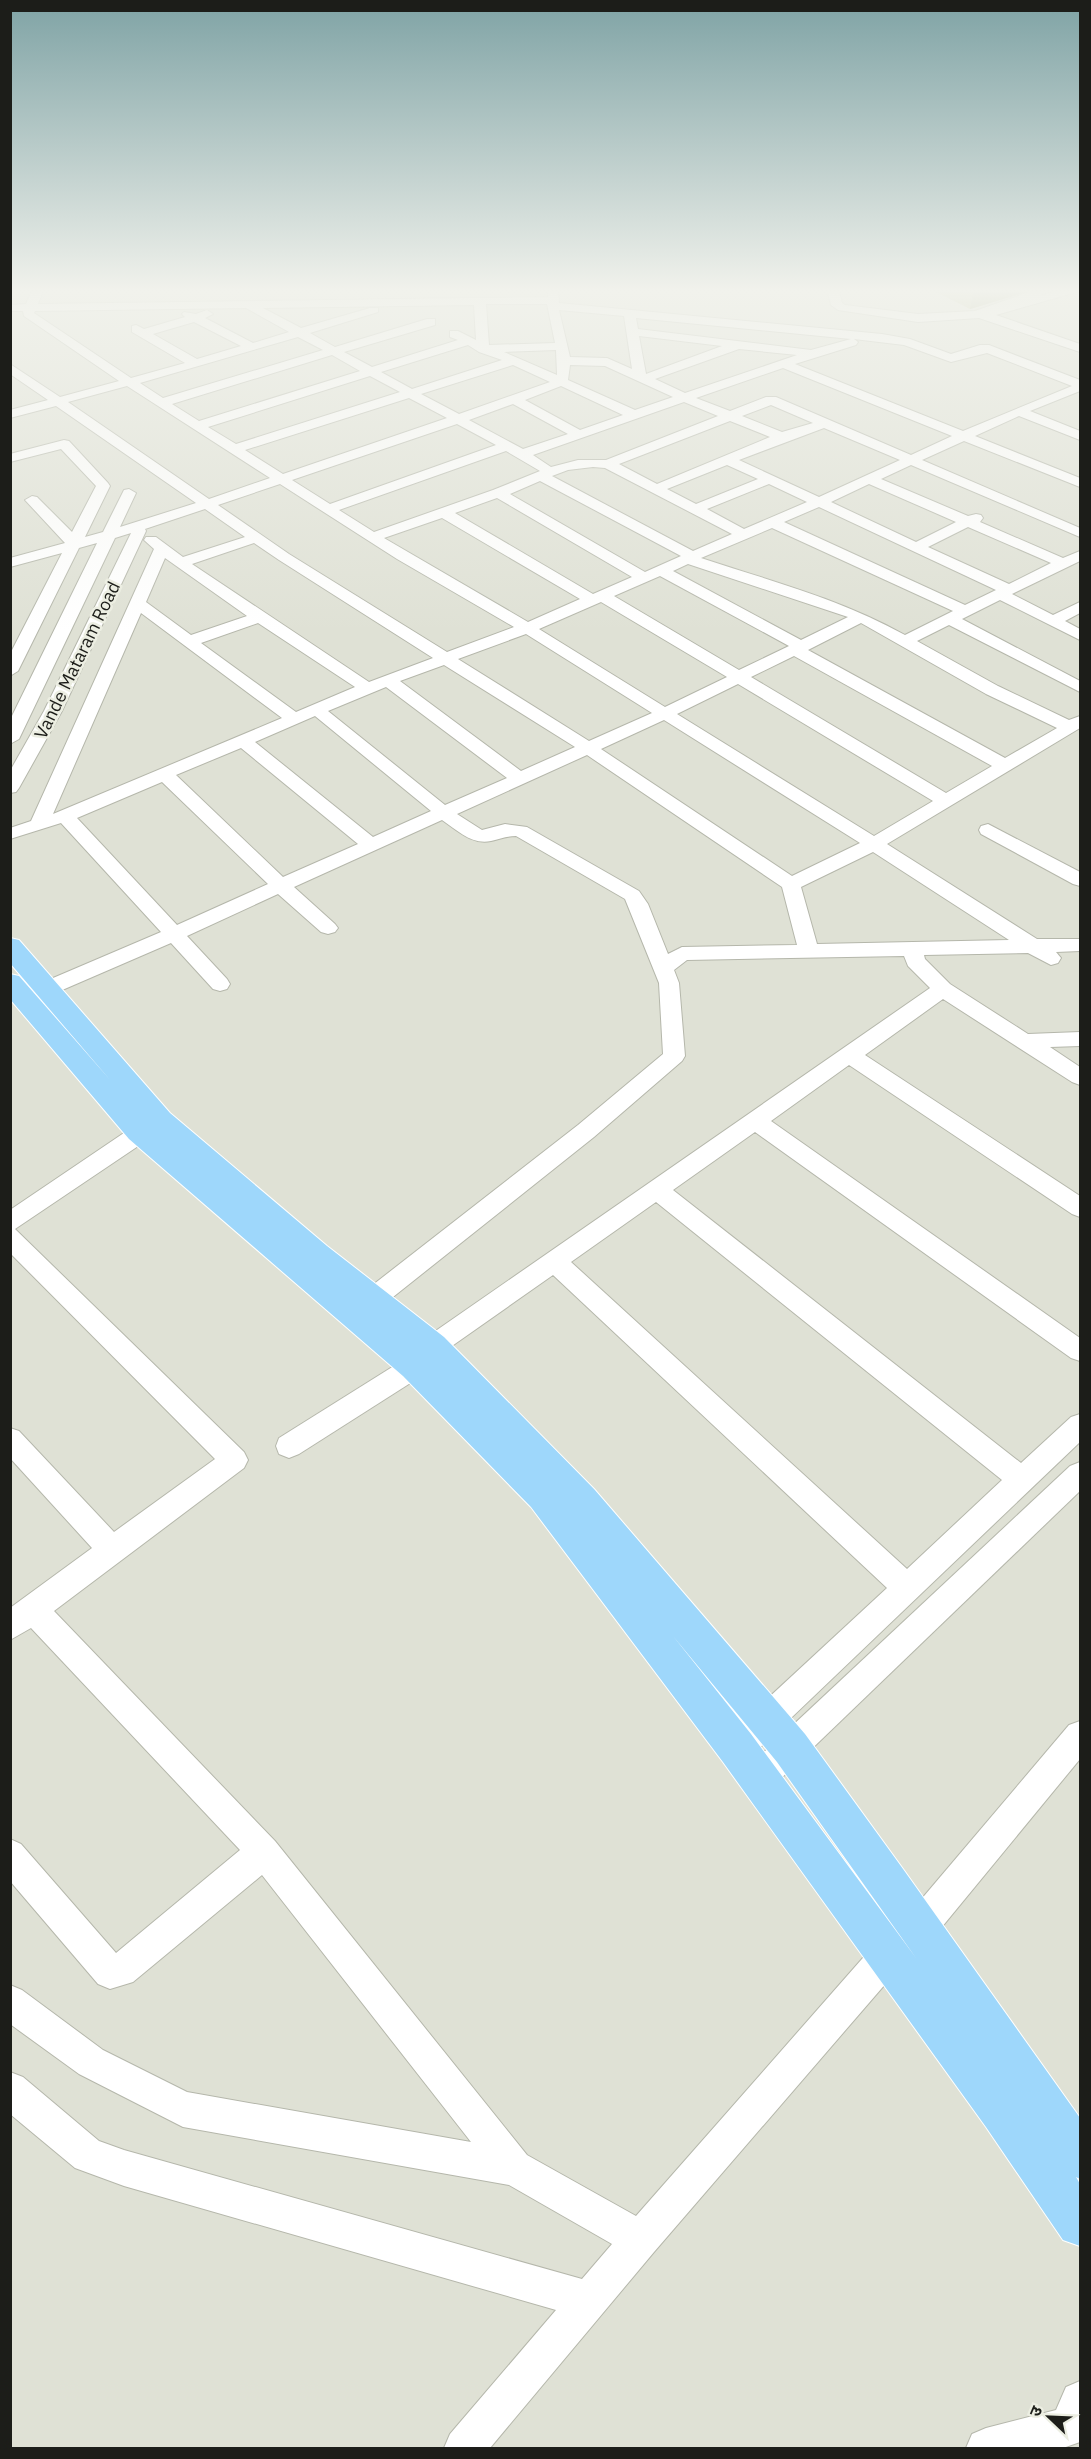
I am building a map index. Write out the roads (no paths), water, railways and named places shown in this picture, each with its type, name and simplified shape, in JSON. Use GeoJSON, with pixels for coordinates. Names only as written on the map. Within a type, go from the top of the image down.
{"type":"FeatureCollection","features":[{"type":"Feature","properties":{"kind":"main road"},"geometry":{"type":"LineString","coordinates":[[10,946],[46,989],[150,1126],[374,1298],[543,1496],[738,1748],[1080,2223]]}},
{"type":"Feature","properties":{"kind":"main road"},"geometry":{"type":"LineString","coordinates":[[10,982],[150,1126],[423,1356],[582,1500],[791,1748],[920,1927],[1080,2156]]}},
{"type":"Feature","properties":{"kind":"street"},"geometry":{"type":"LineString","coordinates":[[10,414],[57,403]]}},
{"type":"Feature","properties":{"kind":"street"},"geometry":{"type":"LineString","coordinates":[[61,403],[255,538],[334,590],[447,658],[588,748],[791,884],[808,950]]}},
{"type":"Feature","properties":{"kind":"street"},"geometry":{"type":"LineString","coordinates":[[161,403],[436,577],[527,627],[1044,952],[1080,945]]}},
{"type":"Feature","properties":{"kind":"street"},"geometry":{"type":"LineString","coordinates":[[197,426],[270,403]]}},
{"type":"Feature","properties":{"kind":"street"},"geometry":{"type":"LineString","coordinates":[[234,449],[379,403]]}},
{"type":"Feature","properties":{"kind":"street"},"geometry":{"type":"LineString","coordinates":[[428,403],[544,466],[544,474]]}},
{"type":"Feature","properties":{"kind":"street"},"geometry":{"type":"LineString","coordinates":[[12,561],[137,529],[508,403]]}},
{"type":"Feature","properties":{"kind":"street"},"geometry":{"type":"LineString","coordinates":[[521,403],[580,435]]}},
{"type":"Feature","properties":{"kind":"street"},"geometry":{"type":"LineString","coordinates":[[608,403],[635,415]]}},
{"type":"Feature","properties":{"kind":"street"},"geometry":{"type":"LineString","coordinates":[[522,454],[671,403]]}},
{"type":"Feature","properties":{"kind":"street"},"geometry":{"type":"LineString","coordinates":[[698,403],[782,437]]}},
{"type":"Feature","properties":{"kind":"street"},"geometry":{"type":"LineString","coordinates":[[608,464],[763,403]]}},
{"type":"Feature","properties":{"kind":"street"},"geometry":{"type":"LineString","coordinates":[[777,403],[913,459],[1080,533]]}},
{"type":"Feature","properties":{"kind":"street"},"geometry":{"type":"LineString","coordinates":[[882,403],[1078,480]]}},
{"type":"Feature","properties":{"kind":"street"},"geometry":{"type":"LineString","coordinates":[[10,834],[65,816],[367,688],[527,627],[819,502],[1038,403]]}},
{"type":"Feature","properties":{"kind":"street"},"geometry":{"type":"LineString","coordinates":[[1019,411],[1080,436]]}},
{"type":"Feature","properties":{"kind":"street"},"geometry":{"type":"LineString","coordinates":[[656,489],[782,437],[825,423]]}},
{"type":"Feature","properties":{"kind":"street"},"geometry":{"type":"LineString","coordinates":[[10,458],[64,444],[103,486],[10,671]]}},
{"type":"Feature","properties":{"kind":"street"},"geometry":{"type":"LineString","coordinates":[[328,508],[507,446]]}},
{"type":"Feature","properties":{"kind":"street"},"geometry":{"type":"LineString","coordinates":[[728,460],[917,547],[1080,635]]}},
{"type":"Feature","properties":{"kind":"street"},"geometry":{"type":"LineString","coordinates":[[373,537],[498,494],[544,474],[580,462],[608,464],[743,534]]}},
{"type":"Feature","properties":{"kind":"street"},"geometry":{"type":"LineString","coordinates":[[544,474],[690,558],[861,617],[992,690],[1075,724]]}},
{"type":"Feature","properties":{"kind":"street"},"geometry":{"type":"LineString","coordinates":[[695,509],[770,479]]}},
{"type":"Feature","properties":{"kind":"street"},"geometry":{"type":"LineString","coordinates":[[869,479],[968,522],[1073,562]]}},
{"type":"Feature","properties":{"kind":"street","name":"Vande Mataram Road"},"geometry":{"type":"LineString","coordinates":[[10,739],[129,493]]}},
{"type":"Feature","properties":{"kind":"street"},"geometry":{"type":"LineString","coordinates":[[498,494],[643,577]]}},
{"type":"Feature","properties":{"kind":"street"},"geometry":{"type":"LineString","coordinates":[[32,500],[56,522],[75,545]]}},
{"type":"Feature","properties":{"kind":"street"},"geometry":{"type":"LineString","coordinates":[[917,547],[1007,501]]}},
{"type":"Feature","properties":{"kind":"street"},"geometry":{"type":"LineString","coordinates":[[443,512],[596,597],[945,800]]}},
{"type":"Feature","properties":{"kind":"street"},"geometry":{"type":"LineString","coordinates":[[772,522],[965,611]]}},
{"type":"Feature","properties":{"kind":"street"},"geometry":{"type":"LineString","coordinates":[[137,529],[181,563],[367,688]]}},
{"type":"Feature","properties":{"kind":"street","name":"Vande Mataram Road"},"geometry":{"type":"LineString","coordinates":[[10,788],[53,711],[137,529]]}},
{"type":"Feature","properties":{"kind":"street"},"geometry":{"type":"LineString","coordinates":[[181,563],[255,538]]}},
{"type":"Feature","properties":{"kind":"street"},"geometry":{"type":"LineString","coordinates":[[38,826],[162,548]]}},
{"type":"Feature","properties":{"kind":"street"},"geometry":{"type":"LineString","coordinates":[[904,641],[1004,592],[1073,562]]}},
{"type":"Feature","properties":{"kind":"street"},"geometry":{"type":"LineString","coordinates":[[660,570],[1004,765]]}},
{"type":"Feature","properties":{"kind":"street"},"geometry":{"type":"LineString","coordinates":[[137,603],[294,719]]}},
{"type":"Feature","properties":{"kind":"street"},"geometry":{"type":"LineString","coordinates":[[1053,621],[1080,607]]}},
{"type":"Feature","properties":{"kind":"street"},"geometry":{"type":"LineString","coordinates":[[190,641],[260,616]]}},
{"type":"Feature","properties":{"kind":"street"},"geometry":{"type":"LineString","coordinates":[[46,989],[664,714],[861,617]]}},
{"type":"Feature","properties":{"kind":"street"},"geometry":{"type":"LineString","coordinates":[[949,619],[1080,687]]}},
{"type":"Feature","properties":{"kind":"street"},"geometry":{"type":"LineString","coordinates":[[388,680],[520,779]]}},
{"type":"Feature","properties":{"kind":"street"},"geometry":{"type":"LineString","coordinates":[[316,709],[444,813],[483,837],[505,830],[520,831],[624,889],[638,904],[666,976],[674,1056],[586,1131],[374,1298]]}},
{"type":"Feature","properties":{"kind":"street"},"geometry":{"type":"LineString","coordinates":[[791,884],[874,844],[1075,724]]}},
{"type":"Feature","properties":{"kind":"street"},"geometry":{"type":"LineString","coordinates":[[246,741],[371,845]]}},
{"type":"Feature","properties":{"kind":"street"},"geometry":{"type":"LineString","coordinates":[[164,774],[328,928]]}},
{"type":"Feature","properties":{"kind":"street"},"geometry":{"type":"LineString","coordinates":[[65,816],[220,984]]}},
{"type":"Feature","properties":{"kind":"street"},"geometry":{"type":"LineString","coordinates":[[988,830],[1080,880]]}},
{"type":"Feature","properties":{"kind":"street"},"geometry":{"type":"LineString","coordinates":[[666,976],[682,954],[808,950],[914,955],[943,989],[1080,1077]]}},
{"type":"Feature","properties":{"kind":"street"},"geometry":{"type":"LineString","coordinates":[[666,976],[684,970],[914,955],[1044,952],[1080,957]]}},
{"type":"Feature","properties":{"kind":"street"},"geometry":{"type":"LineString","coordinates":[[289,1446],[423,1356],[553,1260],[943,989]]}},
{"type":"Feature","properties":{"kind":"street"},"geometry":{"type":"LineString","coordinates":[[1025,1041],[1080,1040]]}},
{"type":"Feature","properties":{"kind":"street"},"geometry":{"type":"LineString","coordinates":[[848,1054],[1080,1208]]}},
{"type":"Feature","properties":{"kind":"street"},"geometry":{"type":"LineString","coordinates":[[754,1120],[1080,1351]]}},
{"type":"Feature","properties":{"kind":"street"},"geometry":{"type":"LineString","coordinates":[[10,1222],[150,1126]]}},
{"type":"Feature","properties":{"kind":"street"},"geometry":{"type":"LineString","coordinates":[[655,1189],[1022,1480]]}},
{"type":"Feature","properties":{"kind":"street"},"geometry":{"type":"LineString","coordinates":[[10,1237],[234,1460],[22,1617],[264,1852],[514,2168]]}},
{"type":"Feature","properties":{"kind":"street"},"geometry":{"type":"LineString","coordinates":[[553,1260],[907,1588]]}},
{"type":"Feature","properties":{"kind":"street"},"geometry":{"type":"LineString","coordinates":[[738,1748],[1080,1425]]}},
{"type":"Feature","properties":{"kind":"street"},"geometry":{"type":"LineString","coordinates":[[10,1439],[111,1550]]}},
{"type":"Feature","properties":{"kind":"street"},"geometry":{"type":"LineString","coordinates":[[759,1778],[1080,1474]]}},
{"type":"Feature","properties":{"kind":"street"},"geometry":{"type":"LineString","coordinates":[[920,1927],[1080,1736]]}},
{"type":"Feature","properties":{"kind":"street"},"geometry":{"type":"LineString","coordinates":[[10,1855],[110,1972],[121,1970],[264,1852]]}},
{"type":"Feature","properties":{"kind":"street"},"geometry":{"type":"LineString","coordinates":[[464,2448],[641,2239],[888,1955]]}},
{"type":"Feature","properties":{"kind":"street"},"geometry":{"type":"LineString","coordinates":[[10,2002],[91,2062],[183,2109],[514,2168],[641,2239]]}},
{"type":"Feature","properties":{"kind":"street"},"geometry":{"type":"LineString","coordinates":[[10,2090],[88,2155],[124,2168],[590,2300]]}},
{"type":"Feature","properties":{"kind":"street"},"geometry":{"type":"LineString","coordinates":[[986,2448],[1069,2427],[1080,2401]]}}]}
